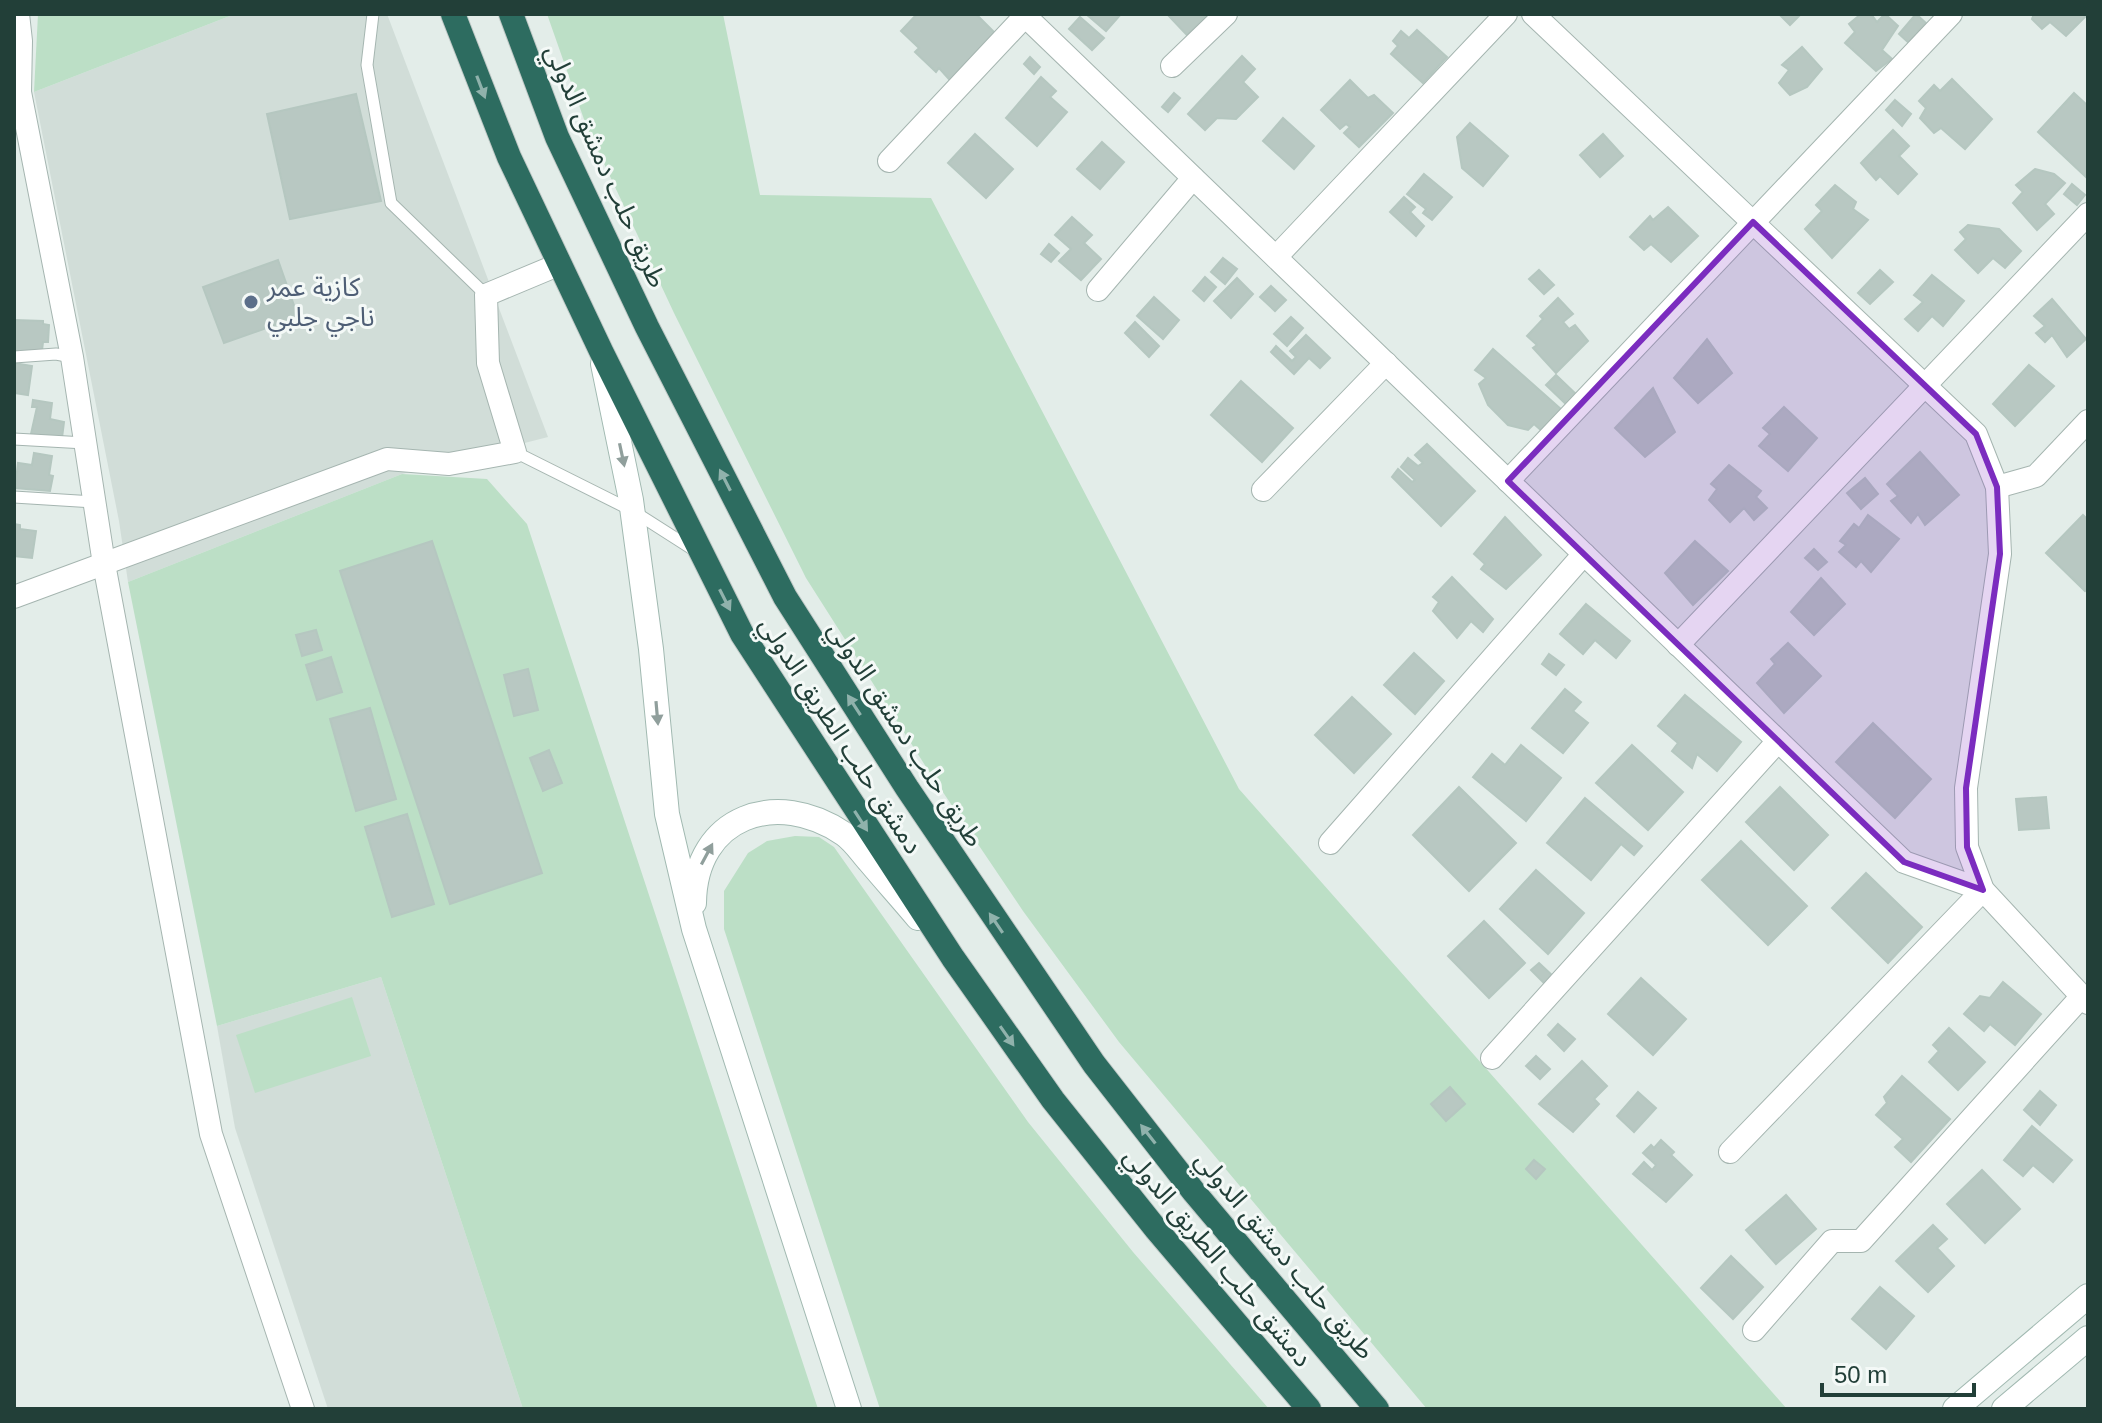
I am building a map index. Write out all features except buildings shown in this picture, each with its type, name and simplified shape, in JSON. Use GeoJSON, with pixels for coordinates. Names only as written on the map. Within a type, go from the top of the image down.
{"type":"FeatureCollection","features":[{"type":"Feature","properties":{"kind":"highway","name":"دمشق حلب الطريق الدولي"},"geometry":{"type":"LineString","coordinates":[[453,14],[509,157],[601,351],[742,634],[953,958],[1053,1100],[1156,1229],[1309,1409]]}},
{"type":"Feature","properties":{"kind":"highway","name":"طريق حلب دمشق الدولي"},"geometry":{"type":"LineString","coordinates":[[511,14],[557,137],[647,327],[785,597],[907,788],[1094,1064],[1194,1192],[1377,1409]]}},
{"type":"Feature","properties":{"kind":"main road"},"geometry":{"type":"LineString","coordinates":[[601,351],[633,511],[651,649],[667,814],[694,929],[849,1409]]}},
{"type":"Feature","properties":{"kind":"main road"},"geometry":{"type":"LineString","coordinates":[[694,929],[694,882],[706,851],[726,828],[758,815],[778,811],[796,812],[821,820],[847,836],[953,958]]}},
{"type":"Feature","properties":{"kind":"main road"},"geometry":{"type":"LineString","coordinates":[[1955,1409],[2088,1296]]}},
{"type":"Feature","properties":{"kind":"main road"},"geometry":{"type":"LineString","coordinates":[[2004,1409],[2088,1338]]}},
{"type":"Feature","properties":{"kind":"street"},"geometry":{"type":"LineString","coordinates":[[18,14],[20,92],[72,357],[104,564],[211,1134],[303,1409]]}},
{"type":"Feature","properties":{"kind":"street"},"geometry":{"type":"LineString","coordinates":[[1172,66],[1226,14]]}},
{"type":"Feature","properties":{"kind":"street"},"geometry":{"type":"LineString","coordinates":[[1276,257],[1506,14]]}},
{"type":"Feature","properties":{"kind":"street"},"geometry":{"type":"LineString","coordinates":[[1533,14],[1976,434],[1997,487],[2000,554],[1966,788],[1967,847],[1983,890],[2085,1000],[1861,1241],[1832,1241],[1754,1330]]}},
{"type":"Feature","properties":{"kind":"street"},"geometry":{"type":"LineString","coordinates":[[1508,481],[1951,14]]}},
{"type":"Feature","properties":{"kind":"street"},"geometry":{"type":"LineString","coordinates":[[889,161],[1024,15],[1904,862],[1983,890]]}},
{"type":"Feature","properties":{"kind":"street"},"geometry":{"type":"LineString","coordinates":[[1098,290],[1193,178]]}},
{"type":"Feature","properties":{"kind":"street"},"geometry":{"type":"LineString","coordinates":[[1678,645],[2088,214]]}},
{"type":"Feature","properties":{"kind":"street"},"geometry":{"type":"LineString","coordinates":[[14,597],[387,459],[449,464],[515,452],[488,363],[486,295],[560,264]]}},
{"type":"Feature","properties":{"kind":"street"},"geometry":{"type":"LineString","coordinates":[[1263,490],[1386,363]]}},
{"type":"Feature","properties":{"kind":"street"},"geometry":{"type":"LineString","coordinates":[[1997,487],[2036,476],[2088,421]]}},
{"type":"Feature","properties":{"kind":"street"},"geometry":{"type":"LineString","coordinates":[[1330,843],[1584,554]]}},
{"type":"Feature","properties":{"kind":"street"},"geometry":{"type":"LineString","coordinates":[[1492,1058],[1778,741]]}},
{"type":"Feature","properties":{"kind":"street"},"geometry":{"type":"LineString","coordinates":[[1730,1152],[1983,890]]}},
{"type":"Feature","properties":{"kind":"lane"},"geometry":{"type":"LineString","coordinates":[[373,14],[367,65],[391,203],[486,295]]}},
{"type":"Feature","properties":{"kind":"lane"},"geometry":{"type":"LineString","coordinates":[[14,357],[56,354],[72,357]]}},
{"type":"Feature","properties":{"kind":"lane"},"geometry":{"type":"LineString","coordinates":[[14,439],[85,443]]}},
{"type":"Feature","properties":{"kind":"lane"},"geometry":{"type":"LineString","coordinates":[[515,452],[633,511],[703,556]]}},
{"type":"Feature","properties":{"kind":"lane"},"geometry":{"type":"LineString","coordinates":[[14,497],[94,502]]}},
{"type":"Feature","properties":{"kind":"highlighted area"},"geometry":{"type":"Polygon","coordinates":[[[1753,222],[1976,434],[1997,487],[2000,554],[1966,788],[1967,847],[1983,890],[1904,862],[1508,481],[1753,222]]]}},
{"type":"Feature","properties":{"kind":"shaded area"},"geometry":{"type":"Polygon","coordinates":[[[235,14],[387,14],[548,437],[402,474],[128,582],[119,521],[34,92],[235,14]]]}},
{"type":"Feature","properties":{"kind":"shaded area"},"geometry":{"type":"Polygon","coordinates":[[[381,977],[523,1409],[328,1409],[235,1128],[217,1026],[381,977]]]}},
{"type":"Feature","properties":{"kind":"green space"},"geometry":{"type":"Polygon","coordinates":[[[38,14],[235,14],[34,92],[38,14]]]}},
{"type":"Feature","properties":{"kind":"green space"},"geometry":{"type":"Polygon","coordinates":[[[547,14],[723,14],[760,195],[931,198],[1239,789],[1787,1409],[1427,1409],[1119,1042],[1023,911],[928,770],[806,578],[674,313],[586,125],[547,14]]]}},
{"type":"Feature","properties":{"kind":"green space"},"geometry":{"type":"Polygon","coordinates":[[[402,474],[487,479],[527,524],[818,1409],[523,1409],[381,977],[217,1026],[128,582],[402,474]]]}},
{"type":"Feature","properties":{"kind":"green space"},"geometry":{"type":"Polygon","coordinates":[[[795,836],[819,837],[834,847],[1028,1122],[1133,1252],[1269,1409],[880,1409],[724,929],[724,891],[748,853],[767,841],[795,836]]]}},
{"type":"Feature","properties":{"kind":"green space"},"geometry":{"type":"Polygon","coordinates":[[[352,997],[371,1056],[255,1093],[236,1035],[352,997]]]}},
{"type":"Feature","properties":{"kind":"place","name":"كازية عمر ناجي جلبي"},"geometry":{"type":"Point","coordinates":[251,302]}}]}
